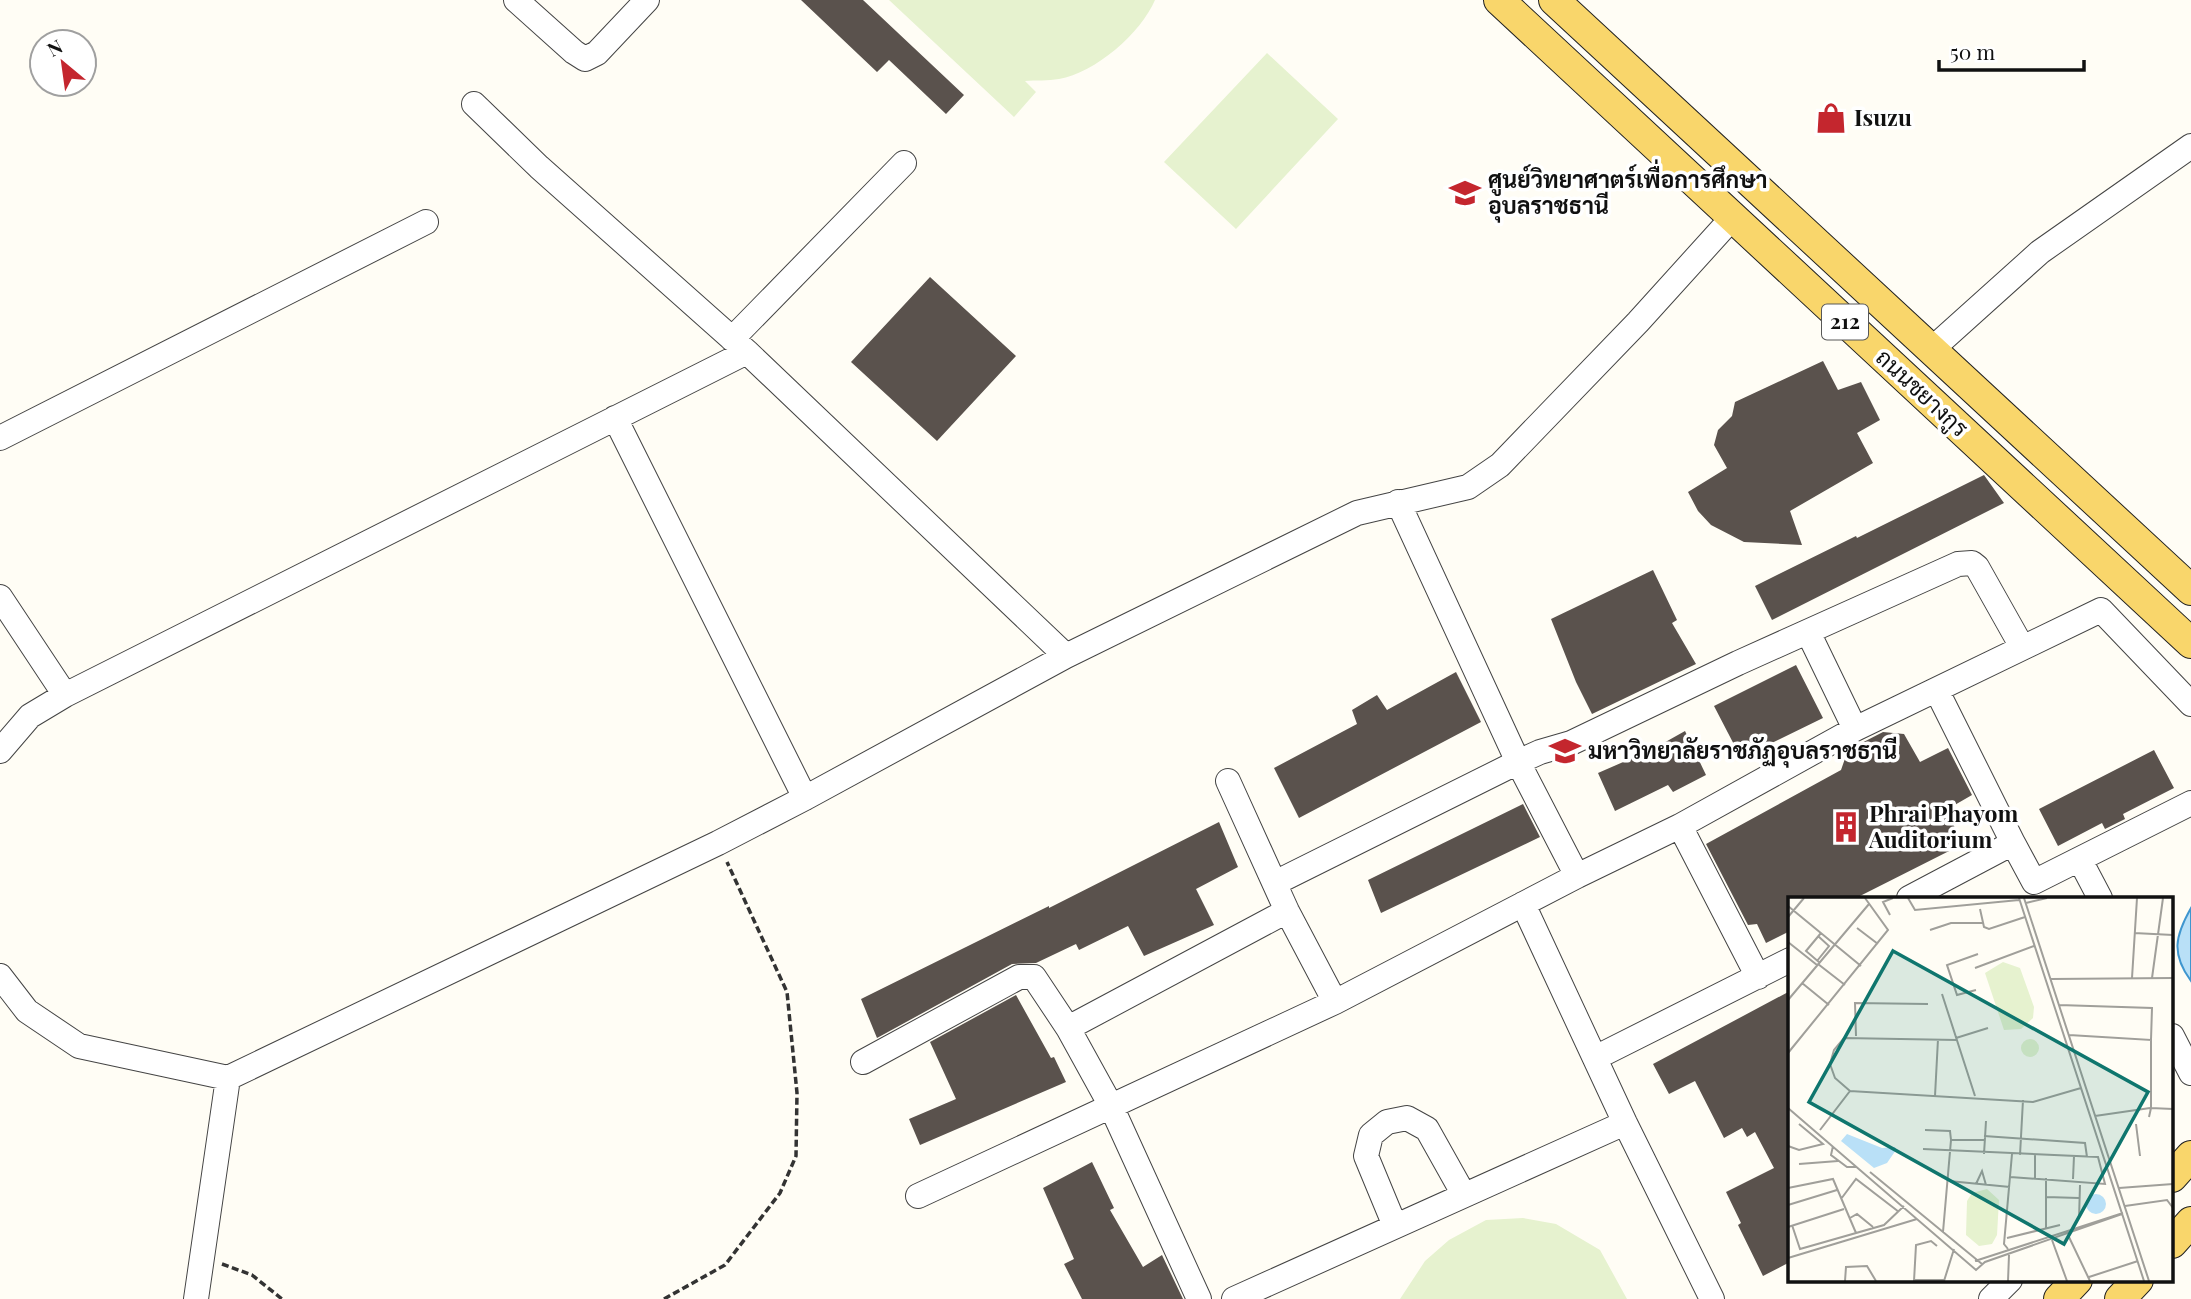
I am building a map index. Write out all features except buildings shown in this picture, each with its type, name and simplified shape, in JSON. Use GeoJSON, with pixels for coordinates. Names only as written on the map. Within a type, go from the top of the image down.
{"type":"FeatureCollection","features":[{"type":"Feature","properties":{"kind":"main road","name":"ถนนชยางกูร"},"geometry":{"type":"LineString","coordinates":[[1499,0],[2191,643]]}},
{"type":"Feature","properties":{"kind":"main road","name":"ถนนชยางกูร"},"geometry":{"type":"LineString","coordinates":[[1554,0],[2191,590]]}},
{"type":"Feature","properties":{"kind":"main road"},"geometry":{"type":"LineString","coordinates":[[2174,1175],[2191,1156]]}},
{"type":"Feature","properties":{"kind":"main road"},"geometry":{"type":"LineString","coordinates":[[2059,1299],[2075,1282]]}},
{"type":"Feature","properties":{"kind":"main road"},"geometry":{"type":"LineString","coordinates":[[2120,1299],[2136,1282]]}},
{"type":"Feature","properties":{"kind":"lane"},"geometry":{"type":"LineString","coordinates":[[516,0],[574,52],[585,58],[597,53],[648,0]]}},
{"type":"Feature","properties":{"kind":"lane"},"geometry":{"type":"LineString","coordinates":[[474,104],[539,167],[739,346],[1066,656]]}},
{"type":"Feature","properties":{"kind":"lane"},"geometry":{"type":"LineString","coordinates":[[1931,350],[2040,252],[2191,146]]}},
{"type":"Feature","properties":{"kind":"lane"},"geometry":{"type":"LineString","coordinates":[[0,751],[30,716],[65,695],[615,418],[739,346],[904,163]]}},
{"type":"Feature","properties":{"kind":"lane"},"geometry":{"type":"LineString","coordinates":[[0,976],[27,1011],[79,1046],[228,1078],[718,843],[1066,656],[1357,513],[1468,486],[1500,466],[1733,217]]}},
{"type":"Feature","properties":{"kind":"lane"},"geometry":{"type":"LineString","coordinates":[[0,438],[426,222]]}},
{"type":"Feature","properties":{"kind":"lane"},"geometry":{"type":"LineString","coordinates":[[615,418],[805,798]]}},
{"type":"Feature","properties":{"kind":"lane"},"geometry":{"type":"LineString","coordinates":[[1398,502],[1518,762],[1577,876]]}},
{"type":"Feature","properties":{"kind":"lane"},"geometry":{"type":"LineString","coordinates":[[1275,883],[1518,762],[1571,743],[1666,696],[1965,562],[1978,567],[2022,647]]}},
{"type":"Feature","properties":{"kind":"lane"},"geometry":{"type":"LineString","coordinates":[[0,597],[65,695]]}},
{"type":"Feature","properties":{"kind":"lane"},"geometry":{"type":"LineString","coordinates":[[918,1196],[1335,1002],[1680,825],[1855,729],[2101,610],[2191,704]]}},
{"type":"Feature","properties":{"kind":"lane"},"geometry":{"type":"LineString","coordinates":[[1808,632],[1855,729]]}},
{"type":"Feature","properties":{"kind":"lane"},"geometry":{"type":"LineString","coordinates":[[1937,691],[2034,882],[2191,803]]}},
{"type":"Feature","properties":{"kind":"lane"},"geometry":{"type":"LineString","coordinates":[[1228,781],[1287,911],[1335,1002]]}},
{"type":"Feature","properties":{"kind":"lane"},"geometry":{"type":"LineString","coordinates":[[1680,825],[1758,977]]}},
{"type":"Feature","properties":{"kind":"lane"},"geometry":{"type":"LineString","coordinates":[[1911,897],[2013,843]]}},
{"type":"Feature","properties":{"kind":"lane"},"geometry":{"type":"LineString","coordinates":[[2080,860],[2099,897]]}},
{"type":"Feature","properties":{"kind":"lane"},"geometry":{"type":"LineString","coordinates":[[1523,904],[1625,1123],[1712,1299]]}},
{"type":"Feature","properties":{"kind":"lane"},"geometry":{"type":"LineString","coordinates":[[1068,1028],[1287,911]]}},
{"type":"Feature","properties":{"kind":"lane"},"geometry":{"type":"LineString","coordinates":[[1595,1058],[1788,961]]}},
{"type":"Feature","properties":{"kind":"lane"},"geometry":{"type":"LineString","coordinates":[[863,1062],[1019,977],[1034,977],[1068,1028],[1111,1106],[1199,1299]]}},
{"type":"Feature","properties":{"kind":"lane"},"geometry":{"type":"LineString","coordinates":[[2174,1040],[2191,1073]]}},
{"type":"Feature","properties":{"kind":"lane"},"geometry":{"type":"LineString","coordinates":[[196,1299],[228,1078]]}},
{"type":"Feature","properties":{"kind":"lane"},"geometry":{"type":"LineString","coordinates":[[1395,1226],[1366,1156],[1371,1135],[1387,1122],[1407,1118],[1427,1129],[1464,1195]]}},
{"type":"Feature","properties":{"kind":"lane"},"geometry":{"type":"LineString","coordinates":[[1234,1299],[1625,1123]]}},
{"type":"Feature","properties":{"kind":"lane"},"geometry":{"type":"LineString","coordinates":[[1992,1299],[2008,1282]]}},
{"type":"Feature","properties":{"kind":"path"},"geometry":{"type":"LineString","coordinates":[[664,1299],[725,1265],[780,1193],[796,1156],[797,1093],[787,992],[718,843]]}},
{"type":"Feature","properties":{"kind":"path"},"geometry":{"type":"LineString","coordinates":[[204,1257],[252,1275],[282,1299]]}},
{"type":"Feature","properties":{"kind":"green space"},"geometry":{"type":"Polygon","coordinates":[[[889,0],[1155,0],[1128,38],[1102,60],[1073,75],[1055,80],[1025,81],[1036,92],[1014,117],[889,0]]]}},
{"type":"Feature","properties":{"kind":"green space"},"geometry":{"type":"Polygon","coordinates":[[[1267,53],[1338,119],[1236,229],[1164,162],[1267,53]]]}},
{"type":"Feature","properties":{"kind":"green space"},"geometry":{"type":"Polygon","coordinates":[[[1523,1218],[1556,1224],[1600,1250],[1627,1299],[1400,1299],[1425,1261],[1449,1240],[1486,1220],[1523,1218]]]}},
{"type":"Feature","properties":{"kind":"water"},"geometry":{"type":"Polygon","coordinates":[[[2191,908],[2191,981],[2180,962],[2178,945],[2181,927],[2191,908]]]}},
{"type":"Feature","properties":{"kind":"place","name":"Isuzu"},"geometry":{"type":"Point","coordinates":[1831,118]}},
{"type":"Feature","properties":{"kind":"place","name":"ศูนย์วิทยาศาตร์เพื่อการศึกษา อุบลราชธานี"},"geometry":{"type":"Point","coordinates":[1465,193]}},
{"type":"Feature","properties":{"kind":"place","name":"มหาวิทยาลัยราชภัฏอุบลราชธานี"},"geometry":{"type":"Point","coordinates":[1565,751]}},
{"type":"Feature","properties":{"kind":"place","name":"Phrai Phayom Auditorium"},"geometry":{"type":"Point","coordinates":[1846,827]}}]}
